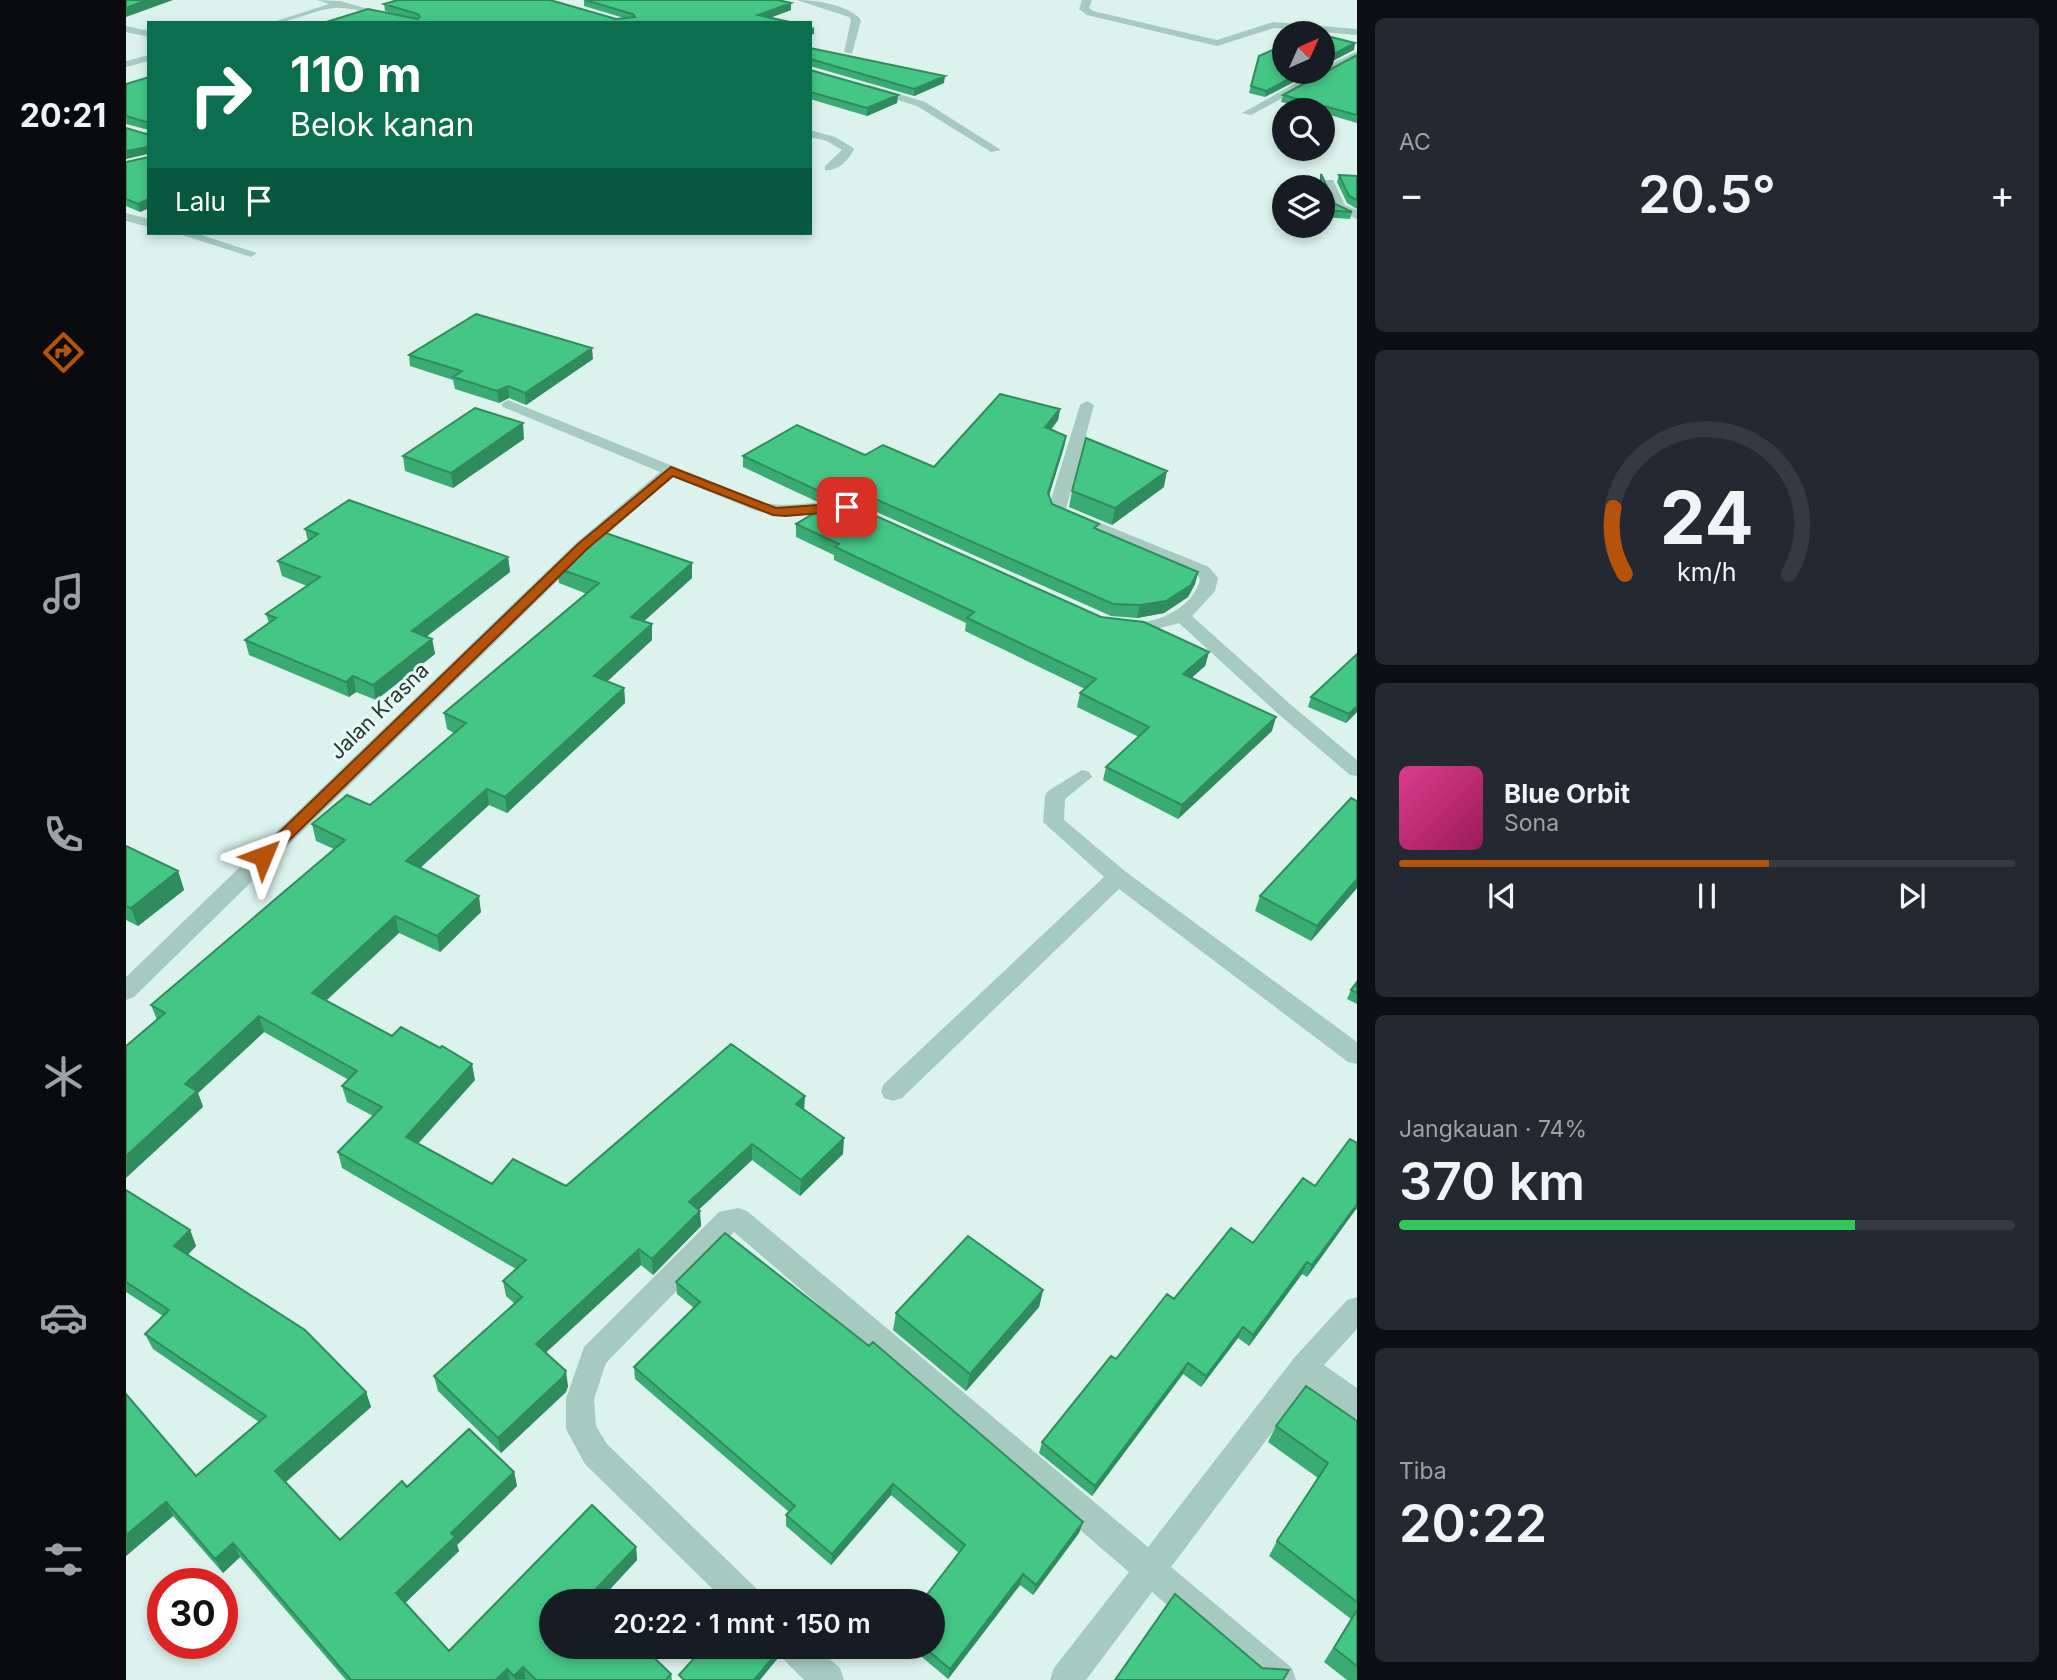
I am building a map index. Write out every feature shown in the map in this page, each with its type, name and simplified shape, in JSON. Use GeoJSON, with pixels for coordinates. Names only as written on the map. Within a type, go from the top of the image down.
{"type":"FeatureCollection","features":[{"type":"Feature","properties":{"kind":"street"},"geometry":{"type":"LineString","coordinates":[[322,0],[405,21]]}},
{"type":"Feature","properties":{"kind":"street"},"geometry":{"type":"LineString","coordinates":[[282,21],[356,0]]}},
{"type":"Feature","properties":{"kind":"street"},"geometry":{"type":"LineString","coordinates":[[802,0],[852,15],[856,20],[849,52]]}},
{"type":"Feature","properties":{"kind":"street"},"geometry":{"type":"LineString","coordinates":[[1087,0],[1085,11],[1217,43],[1273,25],[1357,32]]}},
{"type":"Feature","properties":{"kind":"street"},"geometry":{"type":"LineString","coordinates":[[1098,15],[1108,8]]}},
{"type":"Feature","properties":{"kind":"street"},"geometry":{"type":"LineString","coordinates":[[126,29],[147,34]]}},
{"type":"Feature","properties":{"kind":"street"},"geometry":{"type":"LineString","coordinates":[[1247,113],[1357,54]]}},
{"type":"Feature","properties":{"kind":"street"},"geometry":{"type":"LineString","coordinates":[[126,64],[147,59]]}},
{"type":"Feature","properties":{"kind":"street"},"geometry":{"type":"LineString","coordinates":[[862,86],[921,104],[995,150]]}},
{"type":"Feature","properties":{"kind":"street"},"geometry":{"type":"LineString","coordinates":[[812,134],[831,139],[848,149],[845,156],[830,168]]}},
{"type":"Feature","properties":{"kind":"street"},"geometry":{"type":"LineString","coordinates":[[1335,196],[1340,207],[1357,215]]}},
{"type":"Feature","properties":{"kind":"street"},"geometry":{"type":"LineString","coordinates":[[126,217],[147,222]]}},
{"type":"Feature","properties":{"kind":"street"},"geometry":{"type":"LineString","coordinates":[[189,235],[251,253]]}},
{"type":"Feature","properties":{"kind":"street"},"geometry":{"type":"LineString","coordinates":[[508,404],[773,511],[785,513],[847,507],[870,517]]}},
{"type":"Feature","properties":{"kind":"street"},"geometry":{"type":"LineString","coordinates":[[1087,405],[1058,509],[1065,516],[1203,571],[1209,578],[1206,591],[1182,616],[1141,628],[1106,624]]}},
{"type":"Feature","properties":{"kind":"street","name":"Jalan Krasna"},"geometry":{"type":"LineString","coordinates":[[126,991],[582,547],[671,471]]}},
{"type":"Feature","properties":{"kind":"street"},"geometry":{"type":"LineString","coordinates":[[1182,616],[1283,708],[1357,770]]}},
{"type":"Feature","properties":{"kind":"street"},"geometry":{"type":"LineString","coordinates":[[1083,777],[1055,796],[1053,822],[1118,877],[1357,1055]]}},
{"type":"Feature","properties":{"kind":"street"},"geometry":{"type":"LineString","coordinates":[[893,1091],[1118,877]]}},
{"type":"Feature","properties":{"kind":"street"},"geometry":{"type":"LineString","coordinates":[[735,1589],[596,1454],[581,1429],[580,1399],[594,1356],[728,1220],[738,1219],[1280,1680]]}},
{"type":"Feature","properties":{"kind":"street"},"geometry":{"type":"LineString","coordinates":[[1066,1680],[1304,1367],[1357,1309]]}},
{"type":"Feature","properties":{"kind":"street"},"geometry":{"type":"LineString","coordinates":[[1304,1367],[1357,1405]]}},
{"type":"Feature","properties":{"kind":"street"},"geometry":{"type":"LineString","coordinates":[[806,1659],[828,1680]]}},
{"type":"Feature","properties":{"kind":"building"},"geometry":{"type":"Polygon","coordinates":[[[126,0],[147,0],[126,8],[126,0]]]}},
{"type":"Feature","properties":{"kind":"building"},"geometry":{"type":"Polygon","coordinates":[[[398,0],[550,0],[616,19],[635,17],[633,14],[585,0],[778,0],[791,3],[758,15],[785,21],[329,21],[368,9],[417,19],[420,17],[418,14],[384,4],[398,0]]]}},
{"type":"Feature","properties":{"kind":"building"},"geometry":{"type":"Polygon","coordinates":[[[1335,38],[1355,43],[1335,54],[1335,38]]]}},
{"type":"Feature","properties":{"kind":"building"},"geometry":{"type":"Polygon","coordinates":[[[812,48],[945,76],[914,89],[812,60],[812,48]]]}},
{"type":"Feature","properties":{"kind":"building"},"geometry":{"type":"Polygon","coordinates":[[[1272,50],[1272,84],[1279,84],[1266,91],[1251,86],[1259,56],[1272,50]]]}},
{"type":"Feature","properties":{"kind":"building"},"geometry":{"type":"Polygon","coordinates":[[[1357,55],[1357,115],[1335,109],[1335,98],[1294,98],[1283,95],[1303,84],[1335,84],[1335,67],[1357,55]]]}},
{"type":"Feature","properties":{"kind":"building"},"geometry":{"type":"Polygon","coordinates":[[[812,71],[898,95],[867,108],[812,93],[812,71]]]}},
{"type":"Feature","properties":{"kind":"building"},"geometry":{"type":"Polygon","coordinates":[[[147,78],[147,122],[126,116],[126,84],[147,78]]]}},
{"type":"Feature","properties":{"kind":"building"},"geometry":{"type":"Polygon","coordinates":[[[126,128],[147,133],[147,147],[126,151],[126,128]]]}},
{"type":"Feature","properties":{"kind":"building"},"geometry":{"type":"Polygon","coordinates":[[[147,157],[147,200],[138,204],[126,199],[126,162],[147,157]]]}},
{"type":"Feature","properties":{"kind":"building"},"geometry":{"type":"Polygon","coordinates":[[[1339,175],[1357,176],[1357,200],[1349,196],[1339,175]]]}},
{"type":"Feature","properties":{"kind":"building"},"geometry":{"type":"Polygon","coordinates":[[[1335,204],[1352,212],[1335,211],[1335,204]]]}},
{"type":"Feature","properties":{"kind":"building"},"geometry":{"type":"Polygon","coordinates":[[[476,314],[592,348],[525,393],[508,386],[497,391],[453,377],[462,371],[409,355],[476,314]]]}},
{"type":"Feature","properties":{"kind":"building"},"geometry":{"type":"Polygon","coordinates":[[[1000,394],[1060,409],[1045,427],[1066,436],[1048,493],[1052,504],[1099,524],[1094,528],[1198,572],[1191,585],[1166,601],[1140,605],[1113,604],[855,490],[821,492],[743,456],[797,425],[865,455],[883,445],[934,467],[1000,394]]]}},
{"type":"Feature","properties":{"kind":"building"},"geometry":{"type":"Polygon","coordinates":[[[475,408],[523,423],[451,473],[403,456],[475,408]]]}},
{"type":"Feature","properties":{"kind":"building"},"geometry":{"type":"Polygon","coordinates":[[[1086,438],[1167,471],[1115,508],[1072,491],[1086,438]]]}},
{"type":"Feature","properties":{"kind":"building"},"geometry":{"type":"Polygon","coordinates":[[[349,500],[508,557],[412,631],[432,639],[373,685],[353,676],[346,682],[245,640],[276,618],[266,614],[320,577],[278,561],[318,534],[305,529],[349,500]]]}},
{"type":"Feature","properties":{"kind":"building"},"geometry":{"type":"Polygon","coordinates":[[[845,502],[1101,617],[1144,622],[1209,652],[1183,674],[1276,717],[1182,805],[1106,767],[1149,727],[1080,693],[1096,679],[967,618],[974,612],[835,547],[839,544],[796,524],[830,504],[845,502]]]}},
{"type":"Feature","properties":{"kind":"building"},"geometry":{"type":"Polygon","coordinates":[[[600,531],[692,563],[631,617],[652,624],[594,676],[624,688],[505,797],[487,789],[406,861],[479,896],[437,936],[395,916],[312,993],[392,1036],[401,1027],[472,1064],[406,1137],[492,1184],[513,1159],[566,1186],[731,1044],[805,1096],[796,1104],[844,1138],[801,1180],[752,1144],[689,1202],[700,1211],[652,1259],[639,1249],[536,1344],[566,1371],[563,1377],[498,1438],[434,1376],[522,1297],[503,1281],[526,1260],[338,1152],[382,1107],[342,1086],[357,1071],[259,1016],[185,1084],[197,1091],[126,1156],[126,1046],[165,1013],[151,1005],[345,840],[312,824],[347,795],[370,805],[466,723],[444,713],[599,583],[557,568],[600,531]]]}},
{"type":"Feature","properties":{"kind":"building"},"geometry":{"type":"Polygon","coordinates":[[[1357,654],[1357,706],[1349,714],[1311,697],[1357,654]]]}},
{"type":"Feature","properties":{"kind":"building"},"geometry":{"type":"Polygon","coordinates":[[[1351,798],[1357,801],[1357,879],[1317,926],[1260,896],[1351,798]]]}},
{"type":"Feature","properties":{"kind":"building"},"geometry":{"type":"Polygon","coordinates":[[[126,846],[178,871],[131,908],[126,906],[126,846]]]}},
{"type":"Feature","properties":{"kind":"building"},"geometry":{"type":"Polygon","coordinates":[[[1357,982],[1357,993],[1351,990],[1357,982]]]}},
{"type":"Feature","properties":{"kind":"building"},"geometry":{"type":"Polygon","coordinates":[[[1350,1139],[1357,1143],[1357,1204],[1312,1265],[1307,1262],[1253,1335],[1243,1327],[1206,1376],[1188,1363],[1095,1486],[1042,1442],[1111,1356],[1116,1359],[1167,1294],[1174,1299],[1231,1228],[1253,1243],[1303,1178],[1315,1186],[1350,1139]]]}},
{"type":"Feature","properties":{"kind":"building"},"geometry":{"type":"Polygon","coordinates":[[[126,1190],[190,1230],[174,1246],[305,1330],[366,1392],[275,1471],[340,1540],[402,1481],[407,1487],[469,1429],[514,1472],[451,1533],[455,1537],[396,1593],[449,1651],[592,1505],[636,1547],[596,1589],[539,1589],[539,1659],[655,1659],[671,1674],[666,1680],[536,1680],[523,1667],[514,1676],[507,1669],[496,1680],[351,1680],[233,1543],[215,1559],[166,1502],[126,1535],[126,1394],[196,1476],[266,1416],[145,1334],[169,1310],[126,1282],[126,1190]]]}},
{"type":"Feature","properties":{"kind":"building"},"geometry":{"type":"Polygon","coordinates":[[[725,1233],[869,1346],[873,1342],[1083,1522],[1036,1585],[1023,1574],[950,1669],[938,1659],[945,1659],[945,1589],[931,1589],[965,1545],[893,1484],[832,1554],[786,1515],[795,1506],[634,1367],[700,1302],[676,1282],[725,1233]]]}},
{"type":"Feature","properties":{"kind":"building"},"geometry":{"type":"Polygon","coordinates":[[[968,1236],[1043,1290],[970,1374],[896,1313],[968,1236]]]}},
{"type":"Feature","properties":{"kind":"building"},"geometry":{"type":"Polygon","coordinates":[[[1306,1386],[1357,1421],[1357,1602],[1277,1541],[1328,1463],[1276,1426],[1306,1386]]]}},
{"type":"Feature","properties":{"kind":"building"},"geometry":{"type":"Polygon","coordinates":[[[1175,1594],[1262,1668],[1289,1670],[1283,1680],[1115,1680],[1175,1594]]]}},
{"type":"Feature","properties":{"kind":"building"},"geometry":{"type":"Polygon","coordinates":[[[1357,1610],[1357,1666],[1334,1648],[1357,1610]]]}},
{"type":"Feature","properties":{"kind":"building"},"geometry":{"type":"Polygon","coordinates":[[[693,1659],[772,1659],[754,1680],[684,1680],[679,1675],[693,1659]]]}},
{"type":"Feature","properties":{"kind":"route"},"geometry":{"type":"LineString","coordinates":[[263,856],[582,547],[671,471],[773,511],[785,513],[831,506],[847,507]]}}]}
